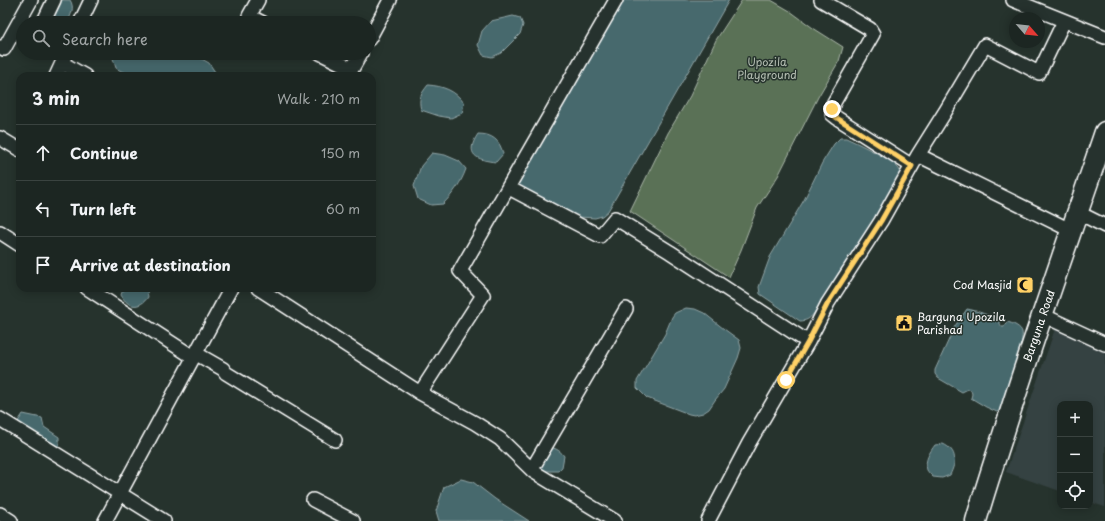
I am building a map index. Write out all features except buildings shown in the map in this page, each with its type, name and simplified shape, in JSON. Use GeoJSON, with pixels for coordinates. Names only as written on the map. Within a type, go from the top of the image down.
{"type":"FeatureCollection","features":[{"type":"Feature","properties":{"kind":"main road","name":"Barguna Road"},"geometry":{"type":"LineString","coordinates":[[976,521],[1031,348],[1105,132]]}},
{"type":"Feature","properties":{"kind":"main road","name":"Barguna Road"},"geometry":{"type":"LineString","coordinates":[[989,521],[1001,470],[1015,425],[1105,164]]}},
{"type":"Feature","properties":{"kind":"street"},"geometry":{"type":"LineString","coordinates":[[23,16],[32,0]]}},
{"type":"Feature","properties":{"kind":"street"},"geometry":{"type":"LineString","coordinates":[[46,16],[54,0]]}},
{"type":"Feature","properties":{"kind":"street"},"geometry":{"type":"LineString","coordinates":[[83,16],[91,0]]}},
{"type":"Feature","properties":{"kind":"street"},"geometry":{"type":"LineString","coordinates":[[249,16],[258,0]]}},
{"type":"Feature","properties":{"kind":"street"},"geometry":{"type":"LineString","coordinates":[[376,26],[390,0]]}},
{"type":"Feature","properties":{"kind":"street"},"geometry":{"type":"LineString","coordinates":[[420,393],[483,295],[460,271],[616,0]]}},
{"type":"Feature","properties":{"kind":"street"},"geometry":{"type":"LineString","coordinates":[[821,0],[870,29],[873,34],[833,104],[832,114],[915,160],[1072,231]]}},
{"type":"Feature","properties":{"kind":"street"},"geometry":{"type":"LineString","coordinates":[[1013,0],[1105,37]]}},
{"type":"Feature","properties":{"kind":"street"},"geometry":{"type":"LineString","coordinates":[[708,521],[749,442],[808,342],[828,303],[881,221],[915,160],[985,44],[1039,74],[1064,21]]}},
{"type":"Feature","properties":{"kind":"street"},"geometry":{"type":"LineString","coordinates":[[0,47],[4,49],[16,28]]}},
{"type":"Feature","properties":{"kind":"street"},"geometry":{"type":"LineString","coordinates":[[58,72],[63,60]]}},
{"type":"Feature","properties":{"kind":"street"},"geometry":{"type":"LineString","coordinates":[[66,60],[80,72]]}},
{"type":"Feature","properties":{"kind":"street"},"geometry":{"type":"LineString","coordinates":[[330,60],[348,72]]}},
{"type":"Feature","properties":{"kind":"street"},"geometry":{"type":"LineString","coordinates":[[351,72],[357,60]]}},
{"type":"Feature","properties":{"kind":"street"},"geometry":{"type":"LineString","coordinates":[[0,138],[16,146]]}},
{"type":"Feature","properties":{"kind":"street"},"geometry":{"type":"LineString","coordinates":[[509,188],[600,236],[615,218],[808,342]]}},
{"type":"Feature","properties":{"kind":"street"},"geometry":{"type":"LineString","coordinates":[[1087,217],[1105,226]]}},
{"type":"Feature","properties":{"kind":"street"},"geometry":{"type":"LineString","coordinates":[[0,232],[16,242]]}},
{"type":"Feature","properties":{"kind":"street"},"geometry":{"type":"LineString","coordinates":[[93,292],[194,355],[224,369],[226,373],[335,440]]}},
{"type":"Feature","properties":{"kind":"street"},"geometry":{"type":"LineString","coordinates":[[105,521],[229,292]]}},
{"type":"Feature","properties":{"kind":"street"},"geometry":{"type":"LineString","coordinates":[[264,292],[420,393],[475,423],[500,439],[532,469],[615,521]]}},
{"type":"Feature","properties":{"kind":"street"},"geometry":{"type":"LineString","coordinates":[[532,469],[626,310]]}},
{"type":"Feature","properties":{"kind":"street"},"geometry":{"type":"LineString","coordinates":[[1051,319],[1105,344]]}},
{"type":"Feature","properties":{"kind":"street"},"geometry":{"type":"LineString","coordinates":[[0,419],[164,521]]}},
{"type":"Feature","properties":{"kind":"street"},"geometry":{"type":"LineString","coordinates":[[313,500],[353,521]]}},
{"type":"Feature","properties":{"kind":"street"},"geometry":{"type":"LineString","coordinates":[[0,514],[11,521]]}},
{"type":"Feature","properties":{"kind":"shaded area"},"geometry":{"type":"Polygon","coordinates":[[[1056,326],[1105,349],[1105,507],[1093,503],[1093,401],[1057,401],[1057,490],[1006,472],[1056,326]]]}},
{"type":"Feature","properties":{"kind":"green space","name":"Upozila Playground"},"geometry":{"type":"Polygon","coordinates":[[[742,0],[771,0],[843,47],[839,61],[818,97],[778,176],[757,208],[729,277],[630,211],[668,133],[690,96],[716,40],[742,0]]]}},
{"type":"Feature","properties":{"kind":"water"},"geometry":{"type":"Polygon","coordinates":[[[59,0],[70,0],[72,6],[70,16],[51,16],[59,0]]]}},
{"type":"Feature","properties":{"kind":"water"},"geometry":{"type":"Polygon","coordinates":[[[619,0],[729,0],[608,211],[602,216],[595,218],[579,217],[554,209],[515,184],[619,0]]]}},
{"type":"Feature","properties":{"kind":"water"},"geometry":{"type":"Polygon","coordinates":[[[513,16],[520,18],[523,25],[520,34],[501,53],[492,57],[483,55],[478,45],[482,31],[491,21],[513,16]]]}},
{"type":"Feature","properties":{"kind":"water"},"geometry":{"type":"Polygon","coordinates":[[[114,60],[204,60],[209,63],[215,72],[123,72],[116,68],[114,60]]]}},
{"type":"Feature","properties":{"kind":"water"},"geometry":{"type":"Polygon","coordinates":[[[428,85],[438,86],[457,95],[464,103],[462,113],[451,118],[421,110],[421,96],[428,85]]]}},
{"type":"Feature","properties":{"kind":"water"},"geometry":{"type":"Polygon","coordinates":[[[478,134],[487,135],[495,139],[500,145],[503,154],[496,162],[478,158],[473,152],[472,147],[478,134]]]}},
{"type":"Feature","properties":{"kind":"water"},"geometry":{"type":"Polygon","coordinates":[[[840,138],[846,138],[892,161],[901,173],[884,206],[841,269],[815,312],[811,317],[800,321],[760,294],[759,287],[770,257],[804,200],[822,163],[834,144],[840,138]]]}},
{"type":"Feature","properties":{"kind":"water"},"geometry":{"type":"Polygon","coordinates":[[[432,153],[445,155],[459,161],[466,169],[462,179],[443,204],[431,205],[418,199],[414,186],[421,166],[432,153]]]}},
{"type":"Feature","properties":{"kind":"water"},"geometry":{"type":"Polygon","coordinates":[[[122,292],[147,292],[148,297],[141,304],[131,305],[121,295],[122,292]]]}},
{"type":"Feature","properties":{"kind":"water"},"geometry":{"type":"Polygon","coordinates":[[[686,308],[695,309],[704,313],[739,340],[741,348],[724,389],[709,409],[703,413],[694,415],[647,398],[637,388],[637,381],[665,334],[672,317],[675,313],[686,308]]]}},
{"type":"Feature","properties":{"kind":"water"},"geometry":{"type":"Polygon","coordinates":[[[967,309],[993,318],[999,322],[1002,327],[1004,327],[1007,322],[1011,323],[1018,327],[1022,332],[1016,364],[1001,410],[997,412],[971,398],[971,390],[968,389],[962,392],[938,378],[935,374],[935,370],[955,326],[967,309]]]}},
{"type":"Feature","properties":{"kind":"water"},"geometry":{"type":"Polygon","coordinates":[[[23,414],[42,418],[44,427],[59,437],[59,446],[55,451],[15,426],[23,414]]]}},
{"type":"Feature","properties":{"kind":"water"},"geometry":{"type":"Polygon","coordinates":[[[943,444],[953,453],[954,466],[950,475],[942,478],[933,477],[927,470],[926,466],[929,453],[935,445],[943,444]]]}},
{"type":"Feature","properties":{"kind":"water"},"geometry":{"type":"Polygon","coordinates":[[[546,446],[558,450],[564,456],[562,467],[558,471],[542,471],[538,469],[546,446]]]}},
{"type":"Feature","properties":{"kind":"water"},"geometry":{"type":"Polygon","coordinates":[[[461,479],[473,482],[495,499],[529,521],[439,521],[436,511],[444,487],[461,479]]]}},
{"type":"Feature","properties":{"kind":"place","name":"Cod Masjid"},"geometry":{"type":"Point","coordinates":[1025,285]}},
{"type":"Feature","properties":{"kind":"place","name":"Barguna Upozila Parishad"},"geometry":{"type":"Point","coordinates":[904,323]}},
{"type":"Feature","properties":{"kind":"route"},"geometry":{"type":"LineString","coordinates":[[786,380],[828,303],[881,221],[912,166],[837,118],[832,114],[832,109]]}}]}
